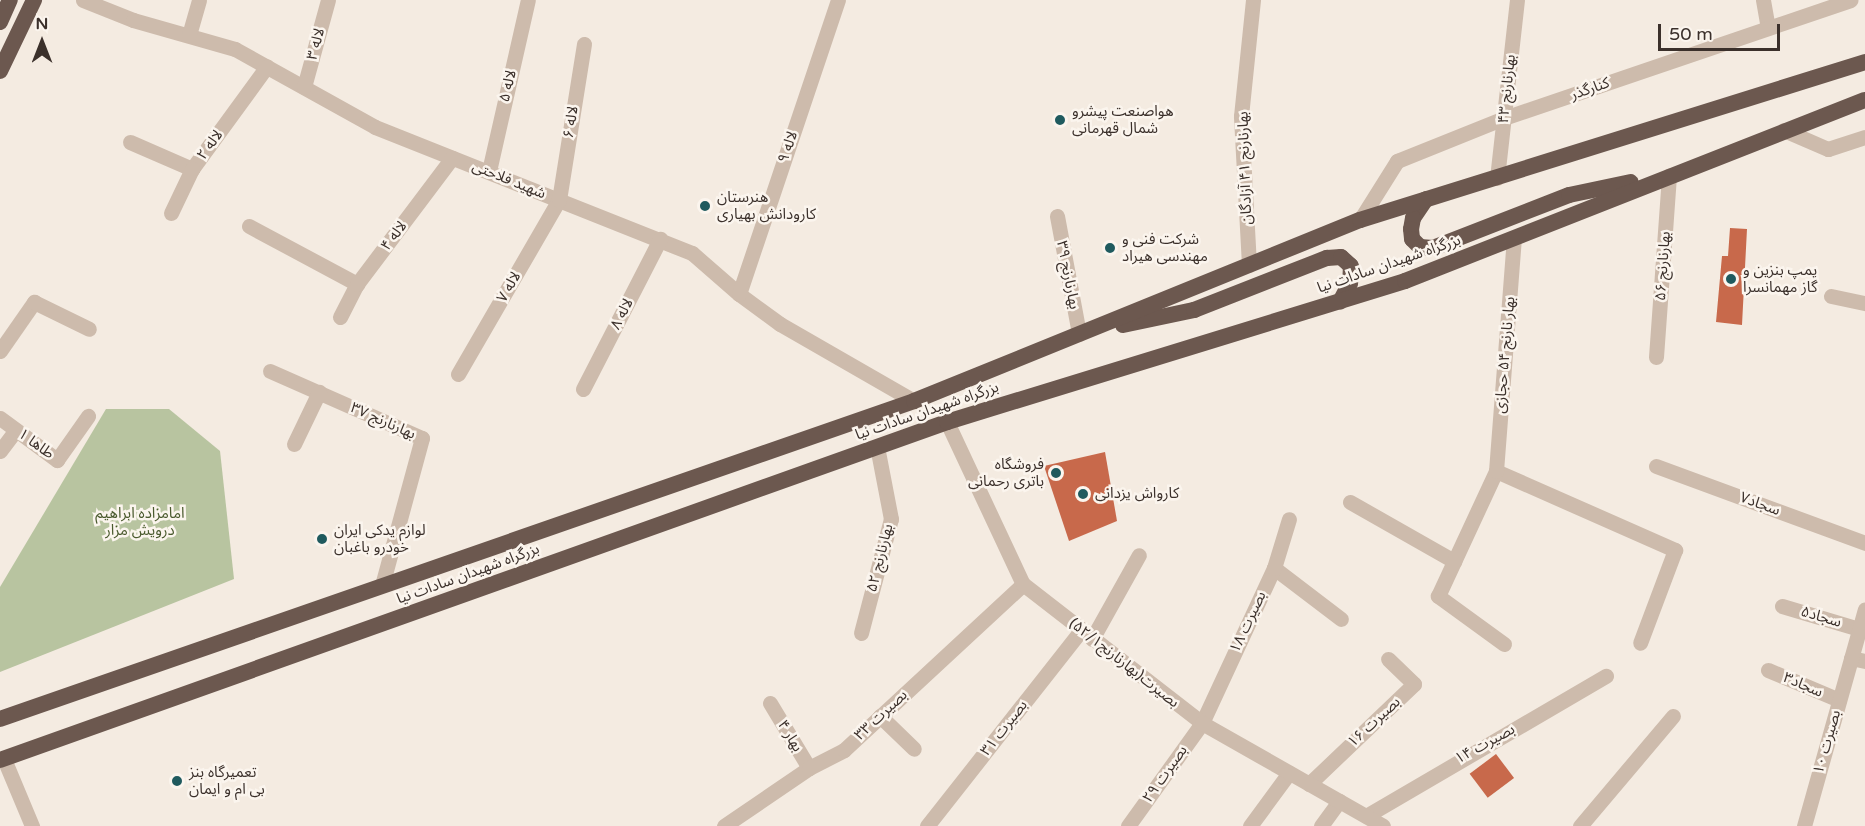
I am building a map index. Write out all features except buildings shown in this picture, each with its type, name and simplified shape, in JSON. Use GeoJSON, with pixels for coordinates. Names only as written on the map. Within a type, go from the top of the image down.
{"type":"FeatureCollection","features":[{"type":"Feature","properties":{"kind":"highway"},"geometry":{"type":"LineString","coordinates":[[0,22],[10,0]]}},
{"type":"Feature","properties":{"kind":"highway"},"geometry":{"type":"LineString","coordinates":[[0,71],[34,0]]}},
{"type":"Feature","properties":{"kind":"highway","name":"بزرگراه شهیدان سادات نیا"},"geometry":{"type":"LineString","coordinates":[[0,719],[914,401],[1360,220],[1865,62]]}},
{"type":"Feature","properties":{"kind":"highway","name":"بزرگراه شهیدان سادات نیا"},"geometry":{"type":"LineString","coordinates":[[2,760],[946,422],[1340,302],[1514,238],[1669,175],[1865,100]]}},
{"type":"Feature","properties":{"kind":"highway"},"geometry":{"type":"LineString","coordinates":[[1426,200],[1413,218],[1412,238],[1420,247],[1433,248],[1569,195],[1669,175]]}},
{"type":"Feature","properties":{"kind":"highway"},"geometry":{"type":"LineString","coordinates":[[1079,334],[1194,310],[1327,258],[1341,257],[1351,266],[1350,283],[1340,302]]}},
{"type":"Feature","properties":{"kind":"street","name":"شهید فلاحتی"},"geometry":{"type":"LineString","coordinates":[[82,0],[133,20],[235,49],[375,127],[692,253],[739,294],[780,324],[914,401]]}},
{"type":"Feature","properties":{"kind":"street"},"geometry":{"type":"LineString","coordinates":[[189,35],[199,0]]}},
{"type":"Feature","properties":{"kind":"street","name":"لاله ۳"},"geometry":{"type":"LineString","coordinates":[[304,87],[328,0]]}},
{"type":"Feature","properties":{"kind":"street","name":"لاله ۵"},"geometry":{"type":"LineString","coordinates":[[489,171],[528,0]]}},
{"type":"Feature","properties":{"kind":"street","name":"لاله ۹"},"geometry":{"type":"LineString","coordinates":[[739,294],[838,0]]}},
{"type":"Feature","properties":{"kind":"street","name":"بهارنارنج ۴۱ آزادگان"},"geometry":{"type":"LineString","coordinates":[[1249,265],[1241,116],[1253,0]]}},
{"type":"Feature","properties":{"kind":"street","name":"بهارنارنج ۴۳"},"geometry":{"type":"LineString","coordinates":[[1497,178],[1517,0]]}},
{"type":"Feature","properties":{"kind":"street"},"geometry":{"type":"LineString","coordinates":[[1762,0],[1768,28]]}},
{"type":"Feature","properties":{"kind":"street","name":"کنارگذر"},"geometry":{"type":"LineString","coordinates":[[1360,220],[1397,161],[1504,118],[1850,0]]}},
{"type":"Feature","properties":{"kind":"street","name":"لاله ۶"},"geometry":{"type":"LineString","coordinates":[[559,200],[584,44]]}},
{"type":"Feature","properties":{"kind":"street","name":"لاله ۲"},"geometry":{"type":"LineString","coordinates":[[130,142],[192,169],[267,66]]}},
{"type":"Feature","properties":{"kind":"street"},"geometry":{"type":"LineString","coordinates":[[1784,130],[1828,149],[1865,137]]}},
{"type":"Feature","properties":{"kind":"street","name":"لاله ۴"},"geometry":{"type":"LineString","coordinates":[[340,317],[357,284],[452,158]]}},
{"type":"Feature","properties":{"kind":"street"},"geometry":{"type":"LineString","coordinates":[[171,213],[192,169]]}},
{"type":"Feature","properties":{"kind":"street","name":"بهارنارنج ۵۶"},"geometry":{"type":"LineString","coordinates":[[1656,357],[1669,175]]}},
{"type":"Feature","properties":{"kind":"street","name":"لاله ۷"},"geometry":{"type":"LineString","coordinates":[[458,374],[559,200]]}},
{"type":"Feature","properties":{"kind":"street","name":"بهارنارنج ۳۹"},"geometry":{"type":"LineString","coordinates":[[1057,216],[1079,334]]}},
{"type":"Feature","properties":{"kind":"street"},"geometry":{"type":"LineString","coordinates":[[249,226],[357,284]]}},
{"type":"Feature","properties":{"kind":"street","name":"بهار نارنج ۵۴ حجازی"},"geometry":{"type":"LineString","coordinates":[[1496,471],[1514,238]]}},
{"type":"Feature","properties":{"kind":"street","name":"لاله ۸"},"geometry":{"type":"LineString","coordinates":[[583,390],[660,239]]}},
{"type":"Feature","properties":{"kind":"street"},"geometry":{"type":"LineString","coordinates":[[1831,296],[1865,303]]}},
{"type":"Feature","properties":{"kind":"street"},"geometry":{"type":"LineString","coordinates":[[0,351],[34,302],[42,303],[88,329]]}},
{"type":"Feature","properties":{"kind":"street","name":"بهارنارنج ۳۷"},"geometry":{"type":"LineString","coordinates":[[270,371],[422,438],[382,585]]}},
{"type":"Feature","properties":{"kind":"street"},"geometry":{"type":"LineString","coordinates":[[294,444],[319,392]]}},
{"type":"Feature","properties":{"kind":"street","name":"طاها ۱"},"geometry":{"type":"LineString","coordinates":[[0,418],[57,460],[88,416]]}},
{"type":"Feature","properties":{"kind":"street","name":"بصیرت(بهارنارنج۵۲/۱)"},"geometry":{"type":"LineString","coordinates":[[946,422],[1023,584],[1202,723],[1383,826]]}},
{"type":"Feature","properties":{"kind":"street"},"geometry":{"type":"LineString","coordinates":[[0,451],[16,430]]}},
{"type":"Feature","properties":{"kind":"street","name":"بهارنارنج ۵۲"},"geometry":{"type":"LineString","coordinates":[[861,633],[891,519],[877,446]]}},
{"type":"Feature","properties":{"kind":"street","name":"سجاد۷"},"geometry":{"type":"LineString","coordinates":[[1656,465],[1865,543]]}},
{"type":"Feature","properties":{"kind":"street"},"geometry":{"type":"LineString","coordinates":[[1504,644],[1438,596],[1496,471],[1675,550],[1640,643]]}},
{"type":"Feature","properties":{"kind":"street"},"geometry":{"type":"LineString","coordinates":[[1350,502],[1454,561]]}},
{"type":"Feature","properties":{"kind":"street","name":"بصیرت ۱۸"},"geometry":{"type":"LineString","coordinates":[[1202,723],[1274,568],[1289,519]]}},
{"type":"Feature","properties":{"kind":"street","name":"بصیرت ۳۱"},"geometry":{"type":"LineString","coordinates":[[927,826],[1086,634],[1138,555]]}},
{"type":"Feature","properties":{"kind":"street"},"geometry":{"type":"LineString","coordinates":[[1274,568],[1341,619]]}},
{"type":"Feature","properties":{"kind":"street","name":"بصیرت ۳۳"},"geometry":{"type":"LineString","coordinates":[[724,826],[809,768],[844,750],[1023,584]]}},
{"type":"Feature","properties":{"kind":"street","name":"سجاد۵"},"geometry":{"type":"LineString","coordinates":[[1782,606],[1859,629]]}},
{"type":"Feature","properties":{"kind":"street","name":"بصیرت ۱۰"},"geometry":{"type":"LineString","coordinates":[[1804,826],[1839,700],[1858,660],[1859,629],[1865,609]]}},
{"type":"Feature","properties":{"kind":"street","name":"بصیرت ۱۶"},"geometry":{"type":"LineString","coordinates":[[1309,784],[1414,684],[1388,659]]}},
{"type":"Feature","properties":{"kind":"street","name":"سجاد۳"},"geometry":{"type":"LineString","coordinates":[[1768,670],[1839,700]]}},
{"type":"Feature","properties":{"kind":"street","name":"بصیرت ۱۴"},"geometry":{"type":"LineString","coordinates":[[1366,816],[1469,760],[1606,676]]}},
{"type":"Feature","properties":{"kind":"street","name":"بهار ۴"},"geometry":{"type":"LineString","coordinates":[[770,703],[809,768]]}},
{"type":"Feature","properties":{"kind":"street"},"geometry":{"type":"LineString","coordinates":[[880,716],[914,748]]}},
{"type":"Feature","properties":{"kind":"street"},"geometry":{"type":"LineString","coordinates":[[1580,826],[1673,716]]}},
{"type":"Feature","properties":{"kind":"street","name":"بصیرت ۲۹"},"geometry":{"type":"LineString","coordinates":[[1131,825],[1202,723]]}},
{"type":"Feature","properties":{"kind":"street"},"geometry":{"type":"LineString","coordinates":[[2,760],[32,826]]}},
{"type":"Feature","properties":{"kind":"street"},"geometry":{"type":"LineString","coordinates":[[1250,826],[1289,772]]}},
{"type":"Feature","properties":{"kind":"street"},"geometry":{"type":"LineString","coordinates":[[1321,826],[1339,801]]}},
{"type":"Feature","properties":{"kind":"green space","name":"امامزاده ابراهیم درویش مزار"},"geometry":{"type":"Polygon","coordinates":[[[106,409],[169,409],[220,451],[234,579],[0,672],[0,587],[106,409]]]}},
{"type":"Feature","properties":{"kind":"place","name":"هواصنعت پیشرو شمال قهرمانی"},"geometry":{"type":"Point","coordinates":[1060,120]}},
{"type":"Feature","properties":{"kind":"place","name":"هنرستان کارودانش بهیاری"},"geometry":{"type":"Point","coordinates":[705,206]}},
{"type":"Feature","properties":{"kind":"place","name":"شرکت فنی و مهندسی هیراد"},"geometry":{"type":"Point","coordinates":[1110,248]}},
{"type":"Feature","properties":{"kind":"place","name":"پمپ بنزین و گاز مهمانسرا"},"geometry":{"type":"Point","coordinates":[1731,279]}},
{"type":"Feature","properties":{"kind":"place","name":"فروشگاه باتری رحمانی"},"geometry":{"type":"Point","coordinates":[1056,473]}},
{"type":"Feature","properties":{"kind":"place","name":"کارواش یزدانی"},"geometry":{"type":"Point","coordinates":[1083,494]}},
{"type":"Feature","properties":{"kind":"place","name":"لوازم یدکی ایران خودرو باغبان"},"geometry":{"type":"Point","coordinates":[322,539]}},
{"type":"Feature","properties":{"kind":"place","name":"تعمیرگاه بنز بی ام و ایمان"},"geometry":{"type":"Point","coordinates":[177,781]}}]}
